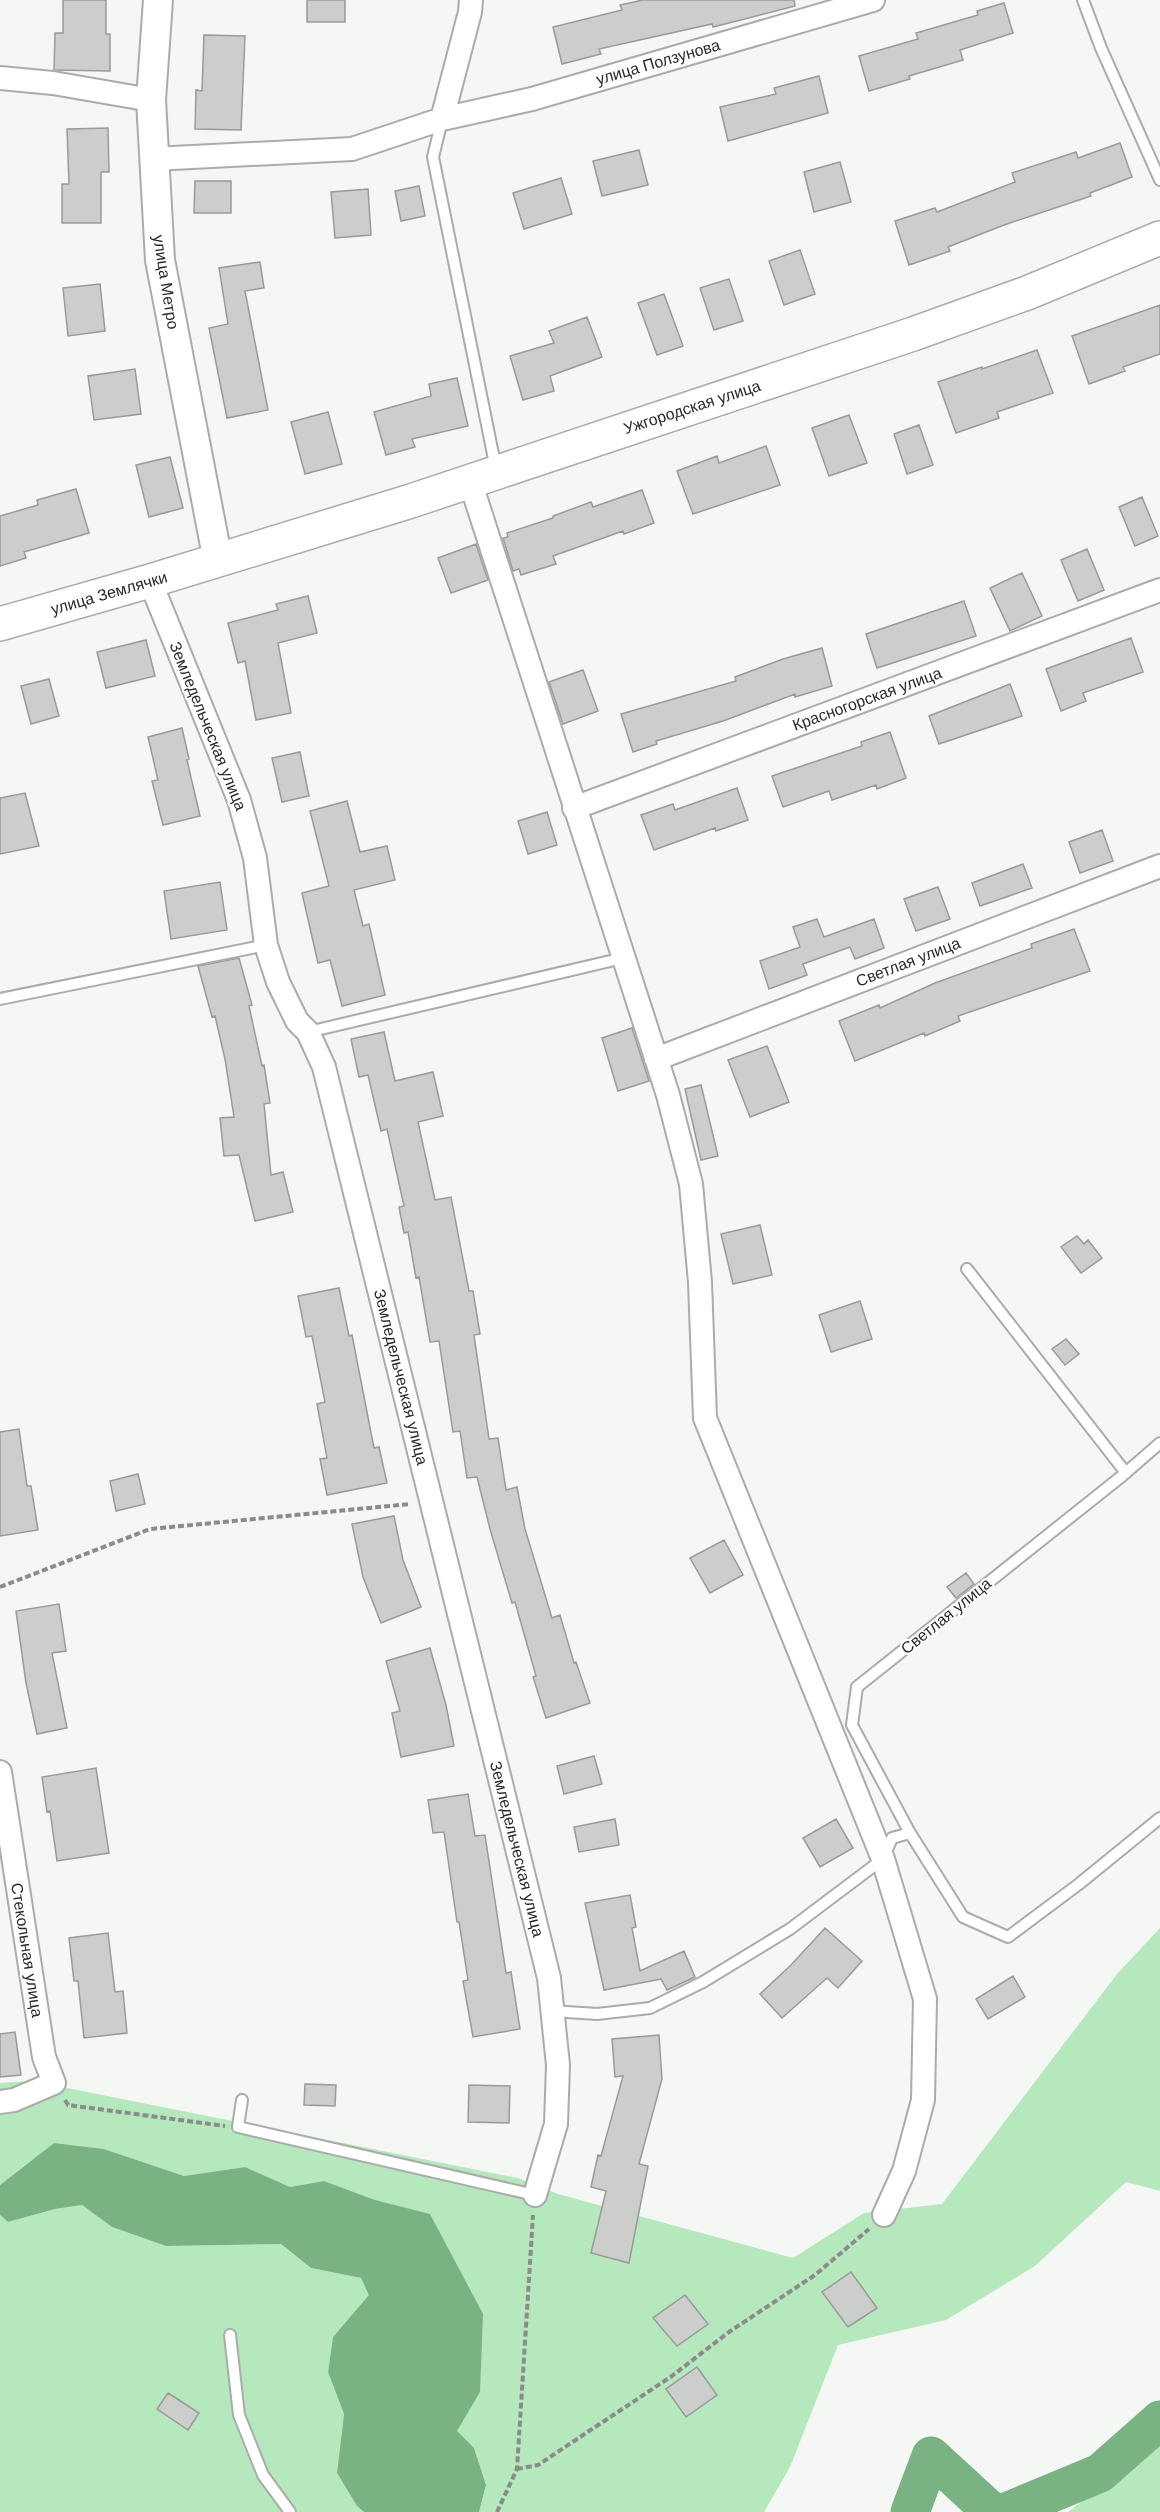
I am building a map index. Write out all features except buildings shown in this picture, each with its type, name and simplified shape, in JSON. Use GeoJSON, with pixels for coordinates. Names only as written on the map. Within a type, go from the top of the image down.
{"type":"FeatureCollection","features":[{"type":"Feature","properties":{"kind":"main road","name":"Ужгородская улица"},"geometry":{"type":"LineString","coordinates":[[218,561],[913,334],[1027,293],[1160,238]]}},
{"type":"Feature","properties":{"kind":"main road","name":"улица Землячки"},"geometry":{"type":"LineString","coordinates":[[0,624],[218,561]]}},
{"type":"Feature","properties":{"kind":"street","name":"улица Метро"},"geometry":{"type":"LineString","coordinates":[[158,0],[151,100],[160,260],[218,561]]}},
{"type":"Feature","properties":{"kind":"street"},"geometry":{"type":"LineString","coordinates":[[442,119],[470,12],[471,0]]}},
{"type":"Feature","properties":{"kind":"street","name":"улица Ползунова"},"geometry":{"type":"LineString","coordinates":[[153,159],[352,149],[442,119],[532,99],[873,0]]}},
{"type":"Feature","properties":{"kind":"street"},"geometry":{"type":"LineString","coordinates":[[0,78],[53,82],[151,100]]}},
{"type":"Feature","properties":{"kind":"street"},"geometry":{"type":"LineString","coordinates":[[483,476],[574,808],[668,1095],[691,1184],[700,1282],[705,1418],[883,1859],[925,1999],[923,2100],[904,2171],[884,2215]]}},
{"type":"Feature","properties":{"kind":"street","name":"Земледельческая улица"},"geometry":{"type":"LineString","coordinates":[[150,581],[239,800],[255,858],[266,945],[278,982],[297,1021],[308,1032],[324,1067],[549,1978],[558,2065],[556,2124],[534,2195]]}},
{"type":"Feature","properties":{"kind":"street","name":"Красногорская улица"},"geometry":{"type":"LineString","coordinates":[[574,808],[1160,590]]}},
{"type":"Feature","properties":{"kind":"street","name":"Светлая улица"},"geometry":{"type":"LineString","coordinates":[[656,1059],[1160,866]]}},
{"type":"Feature","properties":{"kind":"street","name":"Стекольная улица"},"geometry":{"type":"LineString","coordinates":[[0,1772],[44,2057],[54,2083]]}},
{"type":"Feature","properties":{"kind":"street"},"geometry":{"type":"LineString","coordinates":[[0,2102],[14,2100],[54,2083]]}},
{"type":"Feature","properties":{"kind":"lane"},"geometry":{"type":"LineString","coordinates":[[1083,0],[1101,48],[1160,180]]}},
{"type":"Feature","properties":{"kind":"lane"},"geometry":{"type":"LineString","coordinates":[[442,119],[433,157],[483,476]]}},
{"type":"Feature","properties":{"kind":"lane"},"geometry":{"type":"LineString","coordinates":[[0,999],[266,945]]}},
{"type":"Feature","properties":{"kind":"lane"},"geometry":{"type":"LineString","coordinates":[[308,1032],[623,958]]}},
{"type":"Feature","properties":{"kind":"lane"},"geometry":{"type":"LineString","coordinates":[[967,1269],[1126,1473]]}},
{"type":"Feature","properties":{"kind":"lane","name":"Светлая улица"},"geometry":{"type":"LineString","coordinates":[[1160,1443],[1126,1473],[856,1687],[852,1725],[910,1833],[963,1917],[1008,1937],[1079,1884],[1160,1818]]}},
{"type":"Feature","properties":{"kind":"lane"},"geometry":{"type":"LineString","coordinates":[[552,2011],[597,2014],[650,2008],[703,1982],[790,1929],[883,1859],[892,1838],[910,1833]]}},
{"type":"Feature","properties":{"kind":"lane"},"geometry":{"type":"LineString","coordinates":[[242,2100],[238,2127],[534,2195]]}},
{"type":"Feature","properties":{"kind":"lane"},"geometry":{"type":"LineString","coordinates":[[230,2335],[239,2415],[263,2475],[290,2512]]}},
{"type":"Feature","properties":{"kind":"path"},"geometry":{"type":"LineString","coordinates":[[0,1587],[150,1529],[431,1502]]}},
{"type":"Feature","properties":{"kind":"path"},"geometry":{"type":"LineString","coordinates":[[54,2083],[68,2105],[238,2127]]}},
{"type":"Feature","properties":{"kind":"path"},"geometry":{"type":"LineString","coordinates":[[497,2512],[517,2469],[534,2195]]}},
{"type":"Feature","properties":{"kind":"path"},"geometry":{"type":"LineString","coordinates":[[517,2469],[538,2465],[672,2376],[729,2332],[815,2275],[884,2215]]}},
{"type":"Feature","properties":{"kind":"shaded area"},"geometry":{"type":"Polygon","coordinates":[[[1160,1928],[1160,2191],[1126,2182],[1035,2266],[946,2320],[838,2345],[790,2467],[764,2512],[479,2512],[486,2485],[474,2448],[456,2431],[480,2392],[375,2200],[324,2181],[290,2187],[245,2167],[184,2176],[104,2149],[54,2143],[0,2185],[0,2083],[32,2081],[518,2178],[558,2194],[793,2258],[864,2213],[942,2204],[1117,1974],[1160,1928]]]}},
{"type":"Feature","properties":{"kind":"shaded area"},"geometry":{"type":"Polygon","coordinates":[[[54,2143],[104,2149],[184,2176],[245,2167],[290,2187],[324,2181],[375,2200],[430,2214],[483,2314],[480,2392],[457,2431],[474,2448],[486,2485],[479,2512],[364,2512],[357,2506],[337,2473],[344,2414],[328,2372],[333,2337],[369,2295],[361,2278],[311,2268],[281,2244],[166,2246],[112,2227],[82,2205],[55,2209],[8,2222],[0,2215],[0,2185],[54,2143]]]}},
{"type":"Feature","properties":{"kind":"shaded area"},"geometry":{"type":"Polygon","coordinates":[[[82,2205],[112,2227],[166,2246],[281,2244],[311,2268],[361,2278],[370,2295],[333,2337],[328,2372],[344,2414],[337,2473],[357,2506],[364,2512],[0,2512],[0,2215],[8,2222],[55,2209],[82,2205]]]}},
{"type":"Feature","properties":{"kind":"shaded area"},"geometry":{"type":"Polygon","coordinates":[[[1160,2443],[1160,2512],[1068,2512],[1160,2443]]]}},
{"type":"Feature","properties":{"kind":"waterway"},"geometry":{"type":"LineString","coordinates":[[1006,2512],[1100,2473],[1160,2420]]}},
{"type":"Feature","properties":{"kind":"waterway"},"geometry":{"type":"LineString","coordinates":[[910,2512],[931,2456],[992,2512]]}}]}
